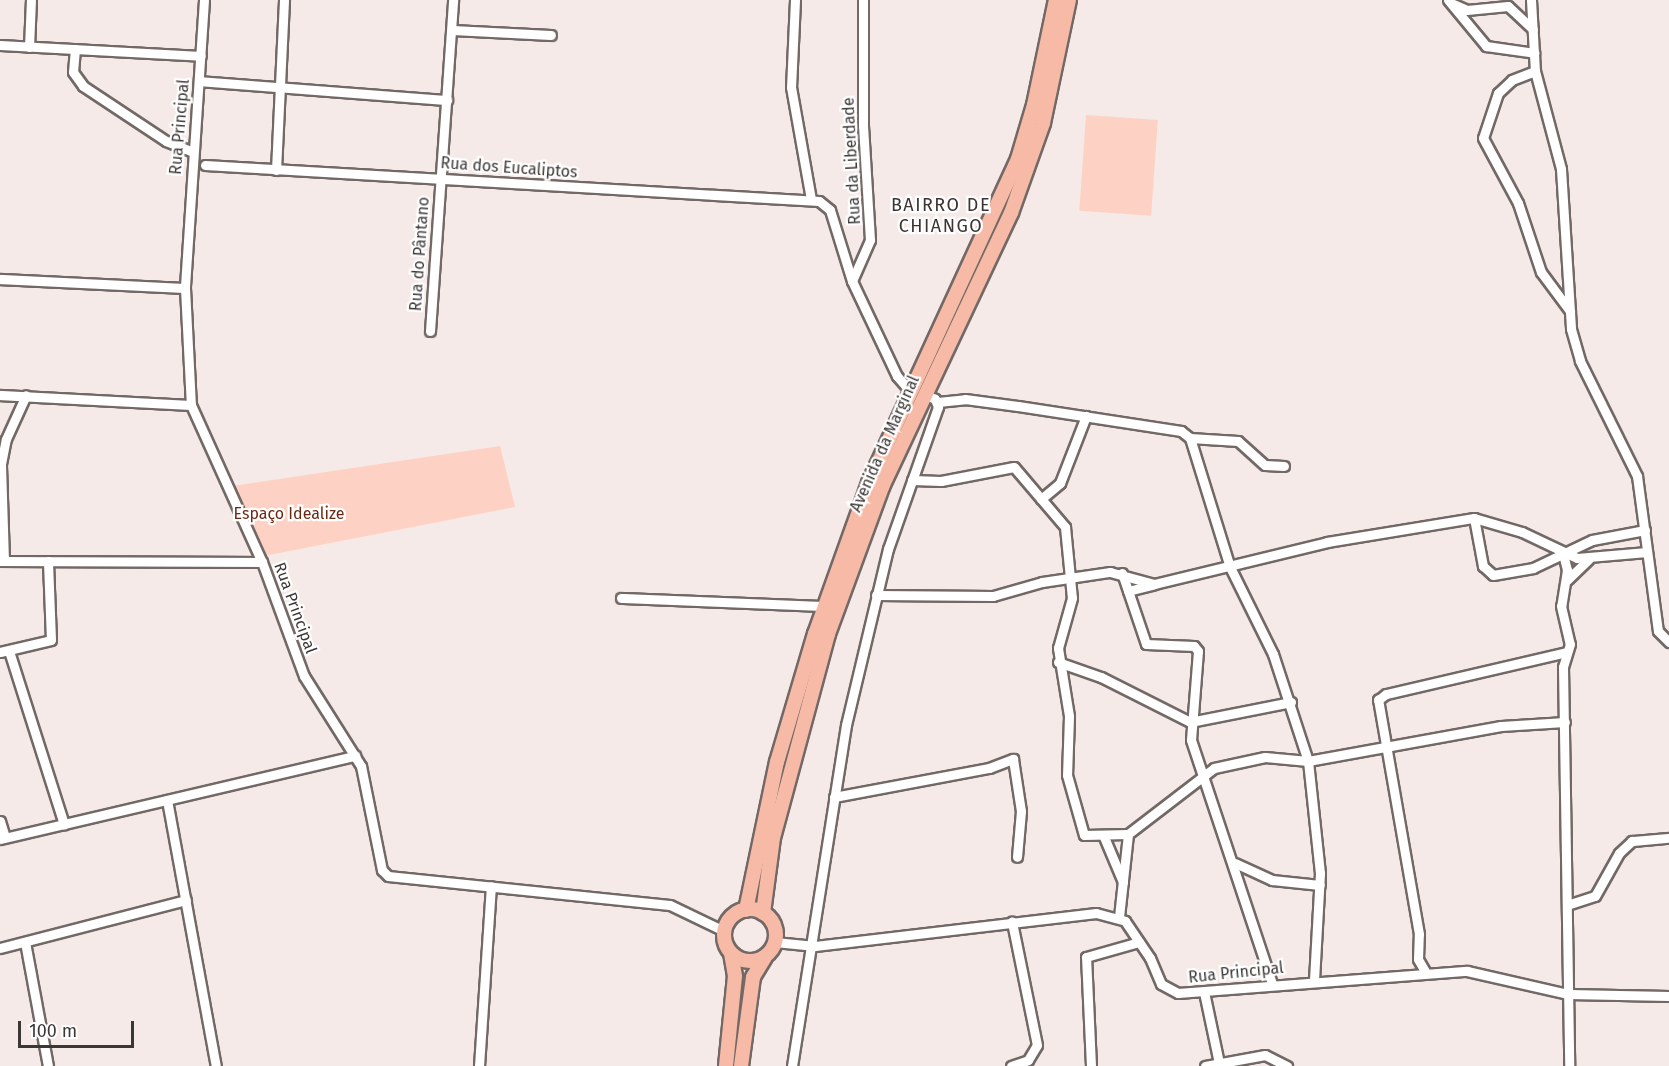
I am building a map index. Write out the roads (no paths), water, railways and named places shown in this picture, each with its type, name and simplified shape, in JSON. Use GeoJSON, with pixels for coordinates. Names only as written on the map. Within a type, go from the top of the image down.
{"type":"FeatureCollection","features":[{"type":"Feature","properties":{"kind":"main road","name":"Avenida da Marginal"},"geometry":{"type":"LineString","coordinates":[[746,910],[777,762],[824,606],[869,483],[1018,159],[1056,0]]}},
{"type":"Feature","properties":{"kind":"main road","name":"Avenida da Marginal"},"geometry":{"type":"LineString","coordinates":[[763,913],[773,838],[828,634],[882,487],[1011,213],[1043,123],[1069,0]]}},
{"type":"Feature","properties":{"kind":"main road"},"geometry":{"type":"LineString","coordinates":[[726,1066],[735,976],[724,932],[729,919],[746,910],[763,913],[774,926],[775,942],[753,977],[741,1066]]}},
{"type":"Feature","properties":{"kind":"main road"},"geometry":{"type":"LineString","coordinates":[[731,954],[747,961],[765,957]]}},
{"type":"Feature","properties":{"kind":"street"},"geometry":{"type":"LineString","coordinates":[[29,47],[31,0]]}},
{"type":"Feature","properties":{"kind":"street","name":"Rua Principal"},"geometry":{"type":"LineString","coordinates":[[204,0],[184,288],[191,405],[262,562],[304,676],[355,756],[364,776],[385,874],[670,905],[724,932]]}},
{"type":"Feature","properties":{"kind":"street"},"geometry":{"type":"LineString","coordinates":[[276,170],[284,0]]}},
{"type":"Feature","properties":{"kind":"street","name":"Rua do Pântano"},"geometry":{"type":"LineString","coordinates":[[430,331],[453,0]]}},
{"type":"Feature","properties":{"kind":"street"},"geometry":{"type":"LineString","coordinates":[[795,0],[791,87],[811,199],[830,210],[852,281],[897,376],[910,392]]}},
{"type":"Feature","properties":{"kind":"street","name":"Rua da Liberdade"},"geometry":{"type":"LineString","coordinates":[[852,281],[870,240],[862,125],[863,0]]}},
{"type":"Feature","properties":{"kind":"street"},"geometry":{"type":"LineString","coordinates":[[1448,0],[1467,10],[1508,6],[1533,30]]}},
{"type":"Feature","properties":{"kind":"street"},"geometry":{"type":"LineString","coordinates":[[1448,0],[1486,46],[1535,53]]}},
{"type":"Feature","properties":{"kind":"street"},"geometry":{"type":"LineString","coordinates":[[1531,0],[1535,71],[1561,169],[1570,311],[1580,361],[1637,476],[1658,631],[1669,642]]}},
{"type":"Feature","properties":{"kind":"street"},"geometry":{"type":"LineString","coordinates":[[452,30],[551,35]]}},
{"type":"Feature","properties":{"kind":"street"},"geometry":{"type":"LineString","coordinates":[[0,45],[201,56]]}},
{"type":"Feature","properties":{"kind":"street"},"geometry":{"type":"LineString","coordinates":[[75,49],[73,72],[83,86],[166,141],[193,155],[205,165],[191,174]]}},
{"type":"Feature","properties":{"kind":"street"},"geometry":{"type":"LineString","coordinates":[[1535,71],[1512,80],[1498,93],[1483,138],[1518,203],[1541,272],[1570,311]]}},
{"type":"Feature","properties":{"kind":"street"},"geometry":{"type":"LineString","coordinates":[[199,81],[447,100]]}},
{"type":"Feature","properties":{"kind":"street","name":"Rua dos Eucaliptos"},"geometry":{"type":"LineString","coordinates":[[205,165],[811,199]]}},
{"type":"Feature","properties":{"kind":"street"},"geometry":{"type":"LineString","coordinates":[[0,279],[184,288]]}},
{"type":"Feature","properties":{"kind":"street"},"geometry":{"type":"LineString","coordinates":[[924,394],[938,402],[965,399],[1181,431],[1190,438],[1238,441],[1265,465],[1284,466]]}},
{"type":"Feature","properties":{"kind":"street"},"geometry":{"type":"LineString","coordinates":[[0,395],[191,405]]}},
{"type":"Feature","properties":{"kind":"street"},"geometry":{"type":"LineString","coordinates":[[26,395],[6,439],[1,504],[2,561],[262,562]]}},
{"type":"Feature","properties":{"kind":"street"},"geometry":{"type":"LineString","coordinates":[[792,1066],[808,946],[834,797],[876,595],[938,402]]}},
{"type":"Feature","properties":{"kind":"street"},"geometry":{"type":"LineString","coordinates":[[1041,499],[1060,483],[1086,416]]}},
{"type":"Feature","properties":{"kind":"street"},"geometry":{"type":"LineString","coordinates":[[1190,438],[1230,567],[1291,702],[1308,761],[1320,885],[1314,980]]}},
{"type":"Feature","properties":{"kind":"street"},"geometry":{"type":"LineString","coordinates":[[912,480],[941,481],[1014,467],[1067,532],[1072,598],[1058,662],[1069,717],[1068,775],[1084,835],[1104,837],[1128,834],[1201,775],[1226,764],[1265,757],[1308,761],[1501,726],[1565,722]]}},
{"type":"Feature","properties":{"kind":"street"},"geometry":{"type":"LineString","coordinates":[[1474,518],[1483,566],[1493,575],[1533,568],[1592,540],[1645,530]]}},
{"type":"Feature","properties":{"kind":"street"},"geometry":{"type":"LineString","coordinates":[[1128,591],[1327,542],[1474,518],[1522,532],[1562,553],[1589,559],[1647,552]]}},
{"type":"Feature","properties":{"kind":"street"},"geometry":{"type":"LineString","coordinates":[[1562,553],[1567,580],[1561,606],[1570,637],[1566,652],[1565,722],[1569,1066]]}},
{"type":"Feature","properties":{"kind":"street"},"geometry":{"type":"LineString","coordinates":[[1567,580],[1589,559]]}},
{"type":"Feature","properties":{"kind":"street"},"geometry":{"type":"LineString","coordinates":[[48,561],[51,640],[5,651],[64,824]]}},
{"type":"Feature","properties":{"kind":"street"},"geometry":{"type":"LineString","coordinates":[[876,595],[982,597],[1070,577],[1122,573],[1154,584]]}},
{"type":"Feature","properties":{"kind":"street"},"geometry":{"type":"LineString","coordinates":[[1122,573],[1146,644],[1194,646],[1198,651],[1190,722],[1201,775],[1235,863],[1272,984]]}},
{"type":"Feature","properties":{"kind":"street"},"geometry":{"type":"LineString","coordinates":[[621,598],[824,606]]}},
{"type":"Feature","properties":{"kind":"street"},"geometry":{"type":"LineString","coordinates":[[1426,973],[1418,959],[1419,934],[1389,746],[1378,700],[1382,695],[1566,652]]}},
{"type":"Feature","properties":{"kind":"street"},"geometry":{"type":"LineString","coordinates":[[1058,662],[1101,677],[1190,722],[1291,702]]}},
{"type":"Feature","properties":{"kind":"street"},"geometry":{"type":"LineString","coordinates":[[0,821],[3,838],[355,756]]}},
{"type":"Feature","properties":{"kind":"street"},"geometry":{"type":"LineString","coordinates":[[834,797],[989,768],[1013,759],[1021,811],[1017,857]]}},
{"type":"Feature","properties":{"kind":"street"},"geometry":{"type":"LineString","coordinates":[[167,800],[216,1066]]}},
{"type":"Feature","properties":{"kind":"street"},"geometry":{"type":"LineString","coordinates":[[775,942],[808,946],[1096,913],[1119,917],[1128,834]]}},
{"type":"Feature","properties":{"kind":"street"},"geometry":{"type":"LineString","coordinates":[[1104,837],[1124,884]]}},
{"type":"Feature","properties":{"kind":"street"},"geometry":{"type":"LineString","coordinates":[[1567,905],[1595,896],[1619,853],[1632,841],[1669,838]]}},
{"type":"Feature","properties":{"kind":"street"},"geometry":{"type":"LineString","coordinates":[[1235,863],[1272,880],[1320,885]]}},
{"type":"Feature","properties":{"kind":"street"},"geometry":{"type":"LineString","coordinates":[[479,1066],[491,886]]}},
{"type":"Feature","properties":{"kind":"street"},"geometry":{"type":"LineString","coordinates":[[0,948],[186,900]]}},
{"type":"Feature","properties":{"kind":"street","name":"Rua Principal"},"geometry":{"type":"LineString","coordinates":[[1119,917],[1139,942],[1165,988],[1178,993],[1314,980],[1426,973],[1481,973],[1568,994],[1669,996]]}},
{"type":"Feature","properties":{"kind":"street"},"geometry":{"type":"LineString","coordinates":[[1011,1066],[1029,1060],[1037,1045],[1012,922]]}},
{"type":"Feature","properties":{"kind":"street"},"geometry":{"type":"LineString","coordinates":[[25,942],[48,1066]]}},
{"type":"Feature","properties":{"kind":"street"},"geometry":{"type":"LineString","coordinates":[[1091,1066],[1086,957],[1139,942]]}},
{"type":"Feature","properties":{"kind":"street"},"geometry":{"type":"LineString","coordinates":[[1204,992],[1223,1064]]}},
{"type":"Feature","properties":{"kind":"street"},"geometry":{"type":"LineString","coordinates":[[1205,1066],[1269,1055],[1287,1066]]}},
{"type":"Feature","properties":{"kind":"district","name":"BAIRRO DE CHIANGO"},"geometry":{"type":"Point","coordinates":[941,216]}},
{"type":"Feature","properties":{"kind":"park label","name":"Espaço Idealize"},"geometry":{"type":"Point","coordinates":[289,514]}}]}
